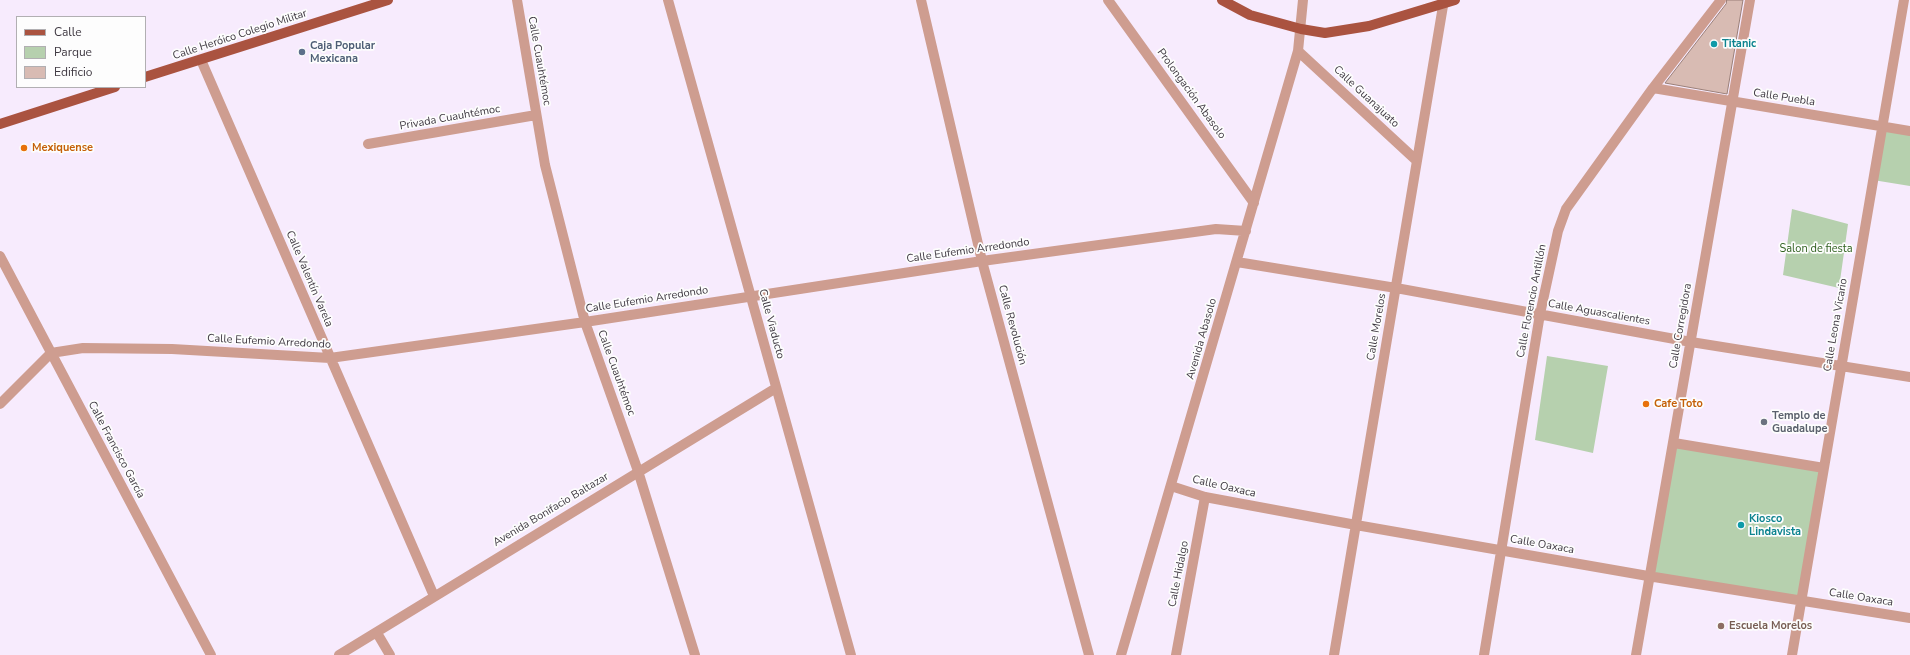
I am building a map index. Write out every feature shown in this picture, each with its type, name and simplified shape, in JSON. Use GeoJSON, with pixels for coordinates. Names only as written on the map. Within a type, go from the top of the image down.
{"type":"FeatureCollection","features":[{"type":"Feature","properties":{"kind":"main road","name":"Calle Heróico Colegio Militar"},"geometry":{"type":"LineString","coordinates":[[146,77],[388,0]]}},
{"type":"Feature","properties":{"kind":"main road"},"geometry":{"type":"LineString","coordinates":[[1222,0],[1250,15],[1301,29],[1325,32],[1369,26],[1444,2],[1455,0]]}},
{"type":"Feature","properties":{"kind":"main road"},"geometry":{"type":"LineString","coordinates":[[0,124],[112,88]]}},
{"type":"Feature","properties":{"kind":"street","name":"Calle Cuauhtémoc"},"geometry":{"type":"LineString","coordinates":[[517,0],[545,165],[585,322],[638,471],[695,655]]}},
{"type":"Feature","properties":{"kind":"street","name":"Calle Viaducto"},"geometry":{"type":"LineString","coordinates":[[668,0],[851,655]]}},
{"type":"Feature","properties":{"kind":"street","name":"Calle Revolución"},"geometry":{"type":"LineString","coordinates":[[921,0],[982,261],[1089,655]]}},
{"type":"Feature","properties":{"kind":"street","name":"Prolongación Abasolo"},"geometry":{"type":"LineString","coordinates":[[1108,0],[1254,203]]}},
{"type":"Feature","properties":{"kind":"street","name":"Avenida Abasolo"},"geometry":{"type":"LineString","coordinates":[[1121,655],[1298,51],[1303,0]]}},
{"type":"Feature","properties":{"kind":"street","name":"Calle Florencio Antillón"},"geometry":{"type":"LineString","coordinates":[[1484,655],[1500,550],[1540,314],[1558,231],[1566,209],[1653,88],[1721,0]]}},
{"type":"Feature","properties":{"kind":"street","name":"Calle Corregidora"},"geometry":{"type":"LineString","coordinates":[[1636,655],[1648,576],[1674,442],[1750,0]]}},
{"type":"Feature","properties":{"kind":"street","name":"Calle Leona Vicario"},"geometry":{"type":"LineString","coordinates":[[1792,655],[1904,0]]}},
{"type":"Feature","properties":{"kind":"street","name":"Calle Morelos"},"geometry":{"type":"LineString","coordinates":[[1334,655],[1444,2]]}},
{"type":"Feature","properties":{"kind":"street","name":"Calle Guanajuato"},"geometry":{"type":"LineString","coordinates":[[1298,51],[1417,161]]}},
{"type":"Feature","properties":{"kind":"street","name":"Calle Valentín Varela"},"geometry":{"type":"LineString","coordinates":[[201,60],[434,596]]}},
{"type":"Feature","properties":{"kind":"street","name":"Calle Puebla"},"geometry":{"type":"LineString","coordinates":[[1653,88],[1910,131]]}},
{"type":"Feature","properties":{"kind":"street","name":"Privada Cuauhtémoc"},"geometry":{"type":"LineString","coordinates":[[368,144],[536,114]]}},
{"type":"Feature","properties":{"kind":"street","name":"Calle Eufemio Arredondo"},"geometry":{"type":"LineString","coordinates":[[51,353],[83,348],[157,349],[330,358],[585,322],[982,261],[1216,230],[1246,231]]}},
{"type":"Feature","properties":{"kind":"street","name":"Calle Francisco García"},"geometry":{"type":"LineString","coordinates":[[0,256],[211,655]]}},
{"type":"Feature","properties":{"kind":"street","name":"Calle Aguascalientes"},"geometry":{"type":"LineString","coordinates":[[1237,262],[1396,288],[1691,342],[1910,377]]}},
{"type":"Feature","properties":{"kind":"street"},"geometry":{"type":"LineString","coordinates":[[0,404],[51,353]]}},
{"type":"Feature","properties":{"kind":"street","name":"Avenida Bonifacio Baltazar"},"geometry":{"type":"LineString","coordinates":[[339,655],[776,388]]}},
{"type":"Feature","properties":{"kind":"street"},"geometry":{"type":"LineString","coordinates":[[1674,442],[1824,468]]}},
{"type":"Feature","properties":{"kind":"street","name":"Calle Oaxaca"},"geometry":{"type":"LineString","coordinates":[[1171,486],[1205,498],[1356,525],[1802,602],[1910,618]]}},
{"type":"Feature","properties":{"kind":"street","name":"Calle Hidalgo"},"geometry":{"type":"LineString","coordinates":[[1176,655],[1205,498]]}},
{"type":"Feature","properties":{"kind":"street"},"geometry":{"type":"LineString","coordinates":[[377,633],[390,655]]}},
{"type":"Feature","properties":{"kind":"green space"},"geometry":{"type":"Polygon","coordinates":[[[1882,128],[1910,133],[1910,186],[1873,180],[1882,128]]]}},
{"type":"Feature","properties":{"kind":"green space","name":"Salon de fiesta"},"geometry":{"type":"Polygon","coordinates":[[[1792,209],[1848,224],[1839,288],[1783,275],[1792,209]]]}},
{"type":"Feature","properties":{"kind":"green space"},"geometry":{"type":"Polygon","coordinates":[[[1547,356],[1608,366],[1593,453],[1535,440],[1547,356]]]}},
{"type":"Feature","properties":{"kind":"green space"},"geometry":{"type":"Polygon","coordinates":[[[1674,443],[1824,468],[1801,598],[1651,574],[1674,443]]]}},
{"type":"Feature","properties":{"kind":"building","name":"Titanic"},"geometry":{"type":"Polygon","coordinates":[[[1727,0],[1743,0],[1727,94],[1665,83],[1726,4],[1727,0]]]}},
{"type":"Feature","properties":{"kind":"place","name":"Titanic"},"geometry":{"type":"Point","coordinates":[1714,44]}},
{"type":"Feature","properties":{"kind":"place","name":"Caja Popular Mexicana"},"geometry":{"type":"Point","coordinates":[302,52]}},
{"type":"Feature","properties":{"kind":"place","name":"Mexiquense"},"geometry":{"type":"Point","coordinates":[24,148]}},
{"type":"Feature","properties":{"kind":"place","name":"Cafe Toto"},"geometry":{"type":"Point","coordinates":[1646,404]}},
{"type":"Feature","properties":{"kind":"place","name":"Templo de Guadalupe"},"geometry":{"type":"Point","coordinates":[1764,422]}},
{"type":"Feature","properties":{"kind":"place","name":"Kiosco Lindavista"},"geometry":{"type":"Point","coordinates":[1741,525]}},
{"type":"Feature","properties":{"kind":"place","name":"Escuela Morelos"},"geometry":{"type":"Point","coordinates":[1721,626]}}]}
